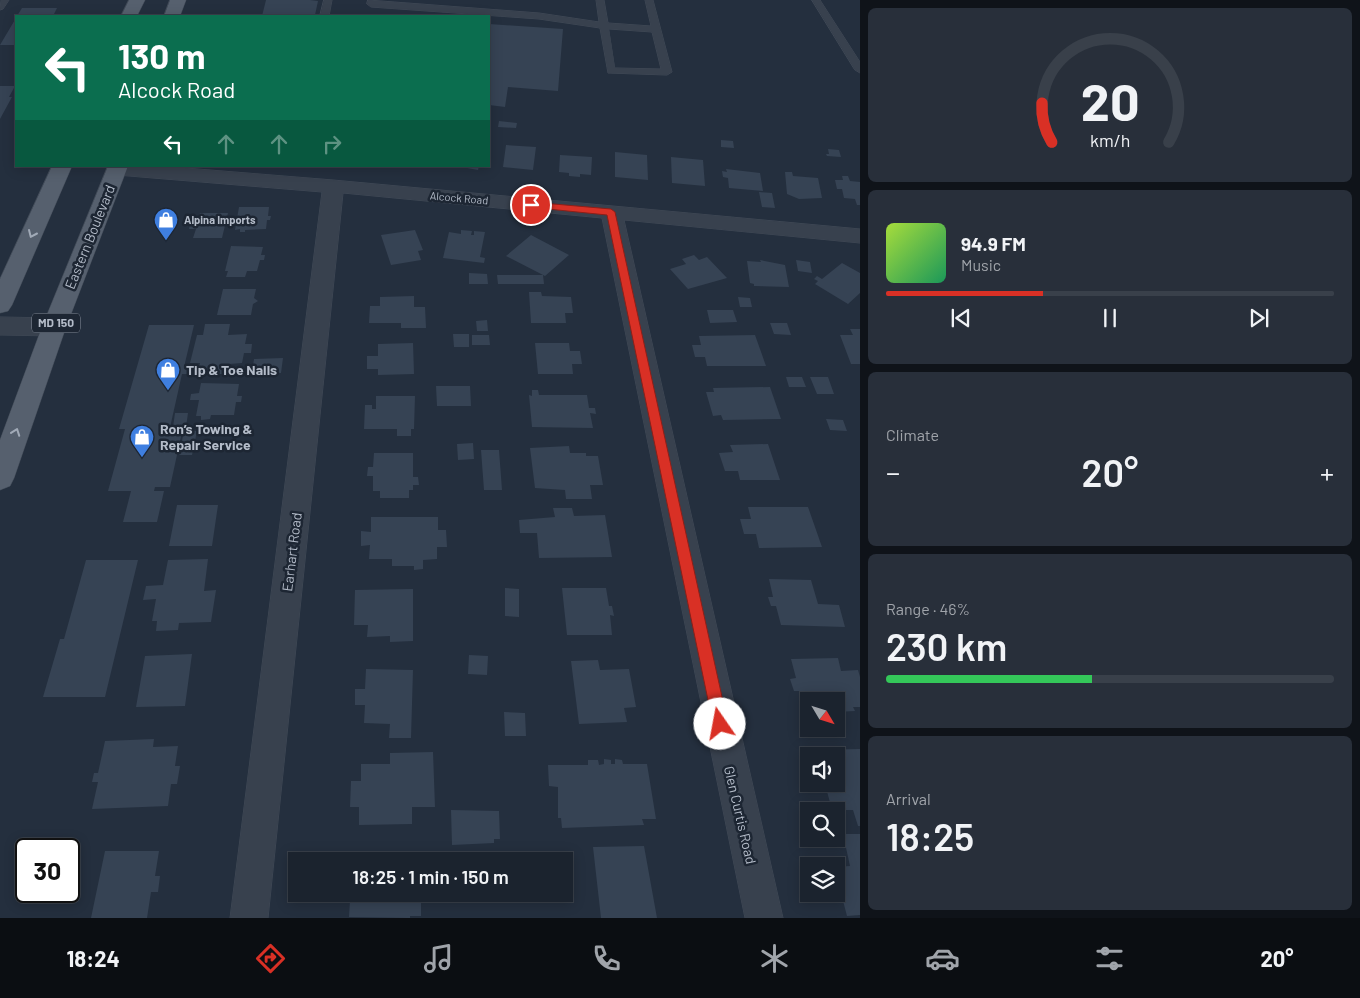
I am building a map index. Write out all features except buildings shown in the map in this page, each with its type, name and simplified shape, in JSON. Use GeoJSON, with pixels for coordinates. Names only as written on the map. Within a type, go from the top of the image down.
{"type":"FeatureCollection","features":[{"type":"Feature","properties":{"kind":"main road"},"geometry":{"type":"LineString","coordinates":[[130,15],[137,0]]}},
{"type":"Feature","properties":{"kind":"main road"},"geometry":{"type":"LineString","coordinates":[[172,15],[178,0]]}},
{"type":"Feature","properties":{"kind":"main road"},"geometry":{"type":"LineString","coordinates":[[0,305],[62,167]]}},
{"type":"Feature","properties":{"kind":"main road","name":"Eastern Boulevard"},"geometry":{"type":"LineString","coordinates":[[0,478],[54,327],[117,168]]}},
{"type":"Feature","properties":{"kind":"street","name":"Alcock Road"},"geometry":{"type":"LineString","coordinates":[[117,168],[334,186],[860,236]]}},
{"type":"Feature","properties":{"kind":"street","name":"Earhart Road"},"geometry":{"type":"LineString","coordinates":[[249,918],[334,186]]}},
{"type":"Feature","properties":{"kind":"street","name":"Glen Curtis Road"},"geometry":{"type":"LineString","coordinates":[[611,212],[764,918]]}},
{"type":"Feature","properties":{"kind":"street"},"geometry":{"type":"LineString","coordinates":[[0,326],[54,327]]}},
{"type":"Feature","properties":{"kind":"lane"},"geometry":{"type":"LineString","coordinates":[[0,7],[5,0]]}},
{"type":"Feature","properties":{"kind":"lane"},"geometry":{"type":"LineString","coordinates":[[325,15],[328,0]]}},
{"type":"Feature","properties":{"kind":"lane"},"geometry":{"type":"LineString","coordinates":[[600,0],[611,71],[667,72],[649,0]]}},
{"type":"Feature","properties":{"kind":"lane"},"geometry":{"type":"LineString","coordinates":[[816,0],[860,70]]}},
{"type":"Feature","properties":{"kind":"lane"},"geometry":{"type":"LineString","coordinates":[[370,5],[539,16],[604,26],[656,29]]}},
{"type":"Feature","properties":{"kind":"place","name":"Alpina Imports"},"geometry":{"type":"Point","coordinates":[166,241]}},
{"type":"Feature","properties":{"kind":"place","name":"Tip & Toe Nails"},"geometry":{"type":"Point","coordinates":[168,391]}},
{"type":"Feature","properties":{"kind":"place","name":"Ron’s Towing & Repair Service"},"geometry":{"type":"Point","coordinates":[142,458]}},
{"type":"Feature","properties":{"kind":"route"},"geometry":{"type":"LineString","coordinates":[[531,205],[611,212],[720,724]]}}]}
